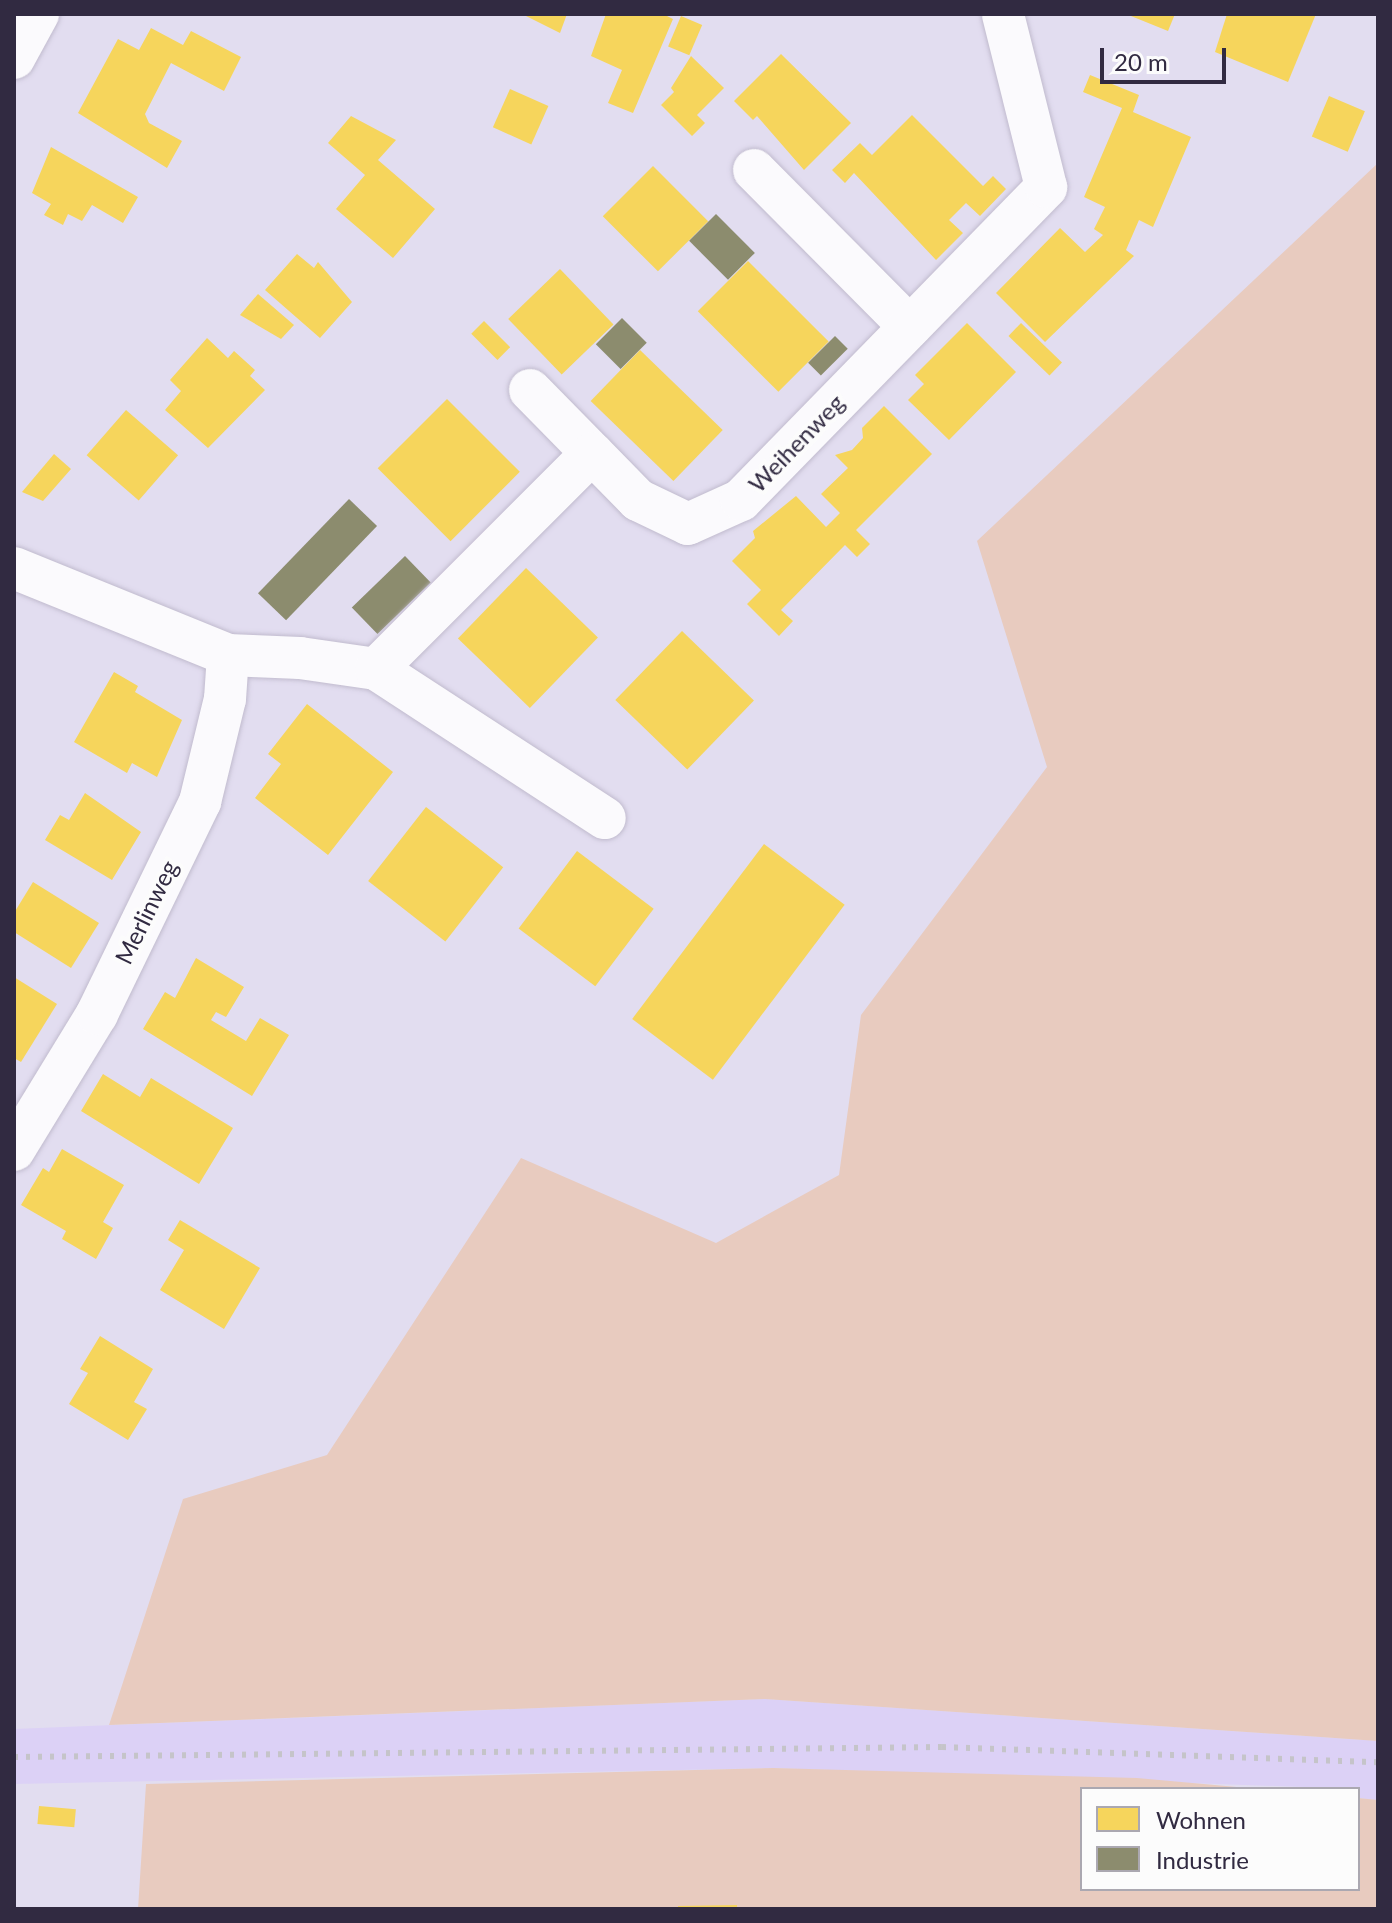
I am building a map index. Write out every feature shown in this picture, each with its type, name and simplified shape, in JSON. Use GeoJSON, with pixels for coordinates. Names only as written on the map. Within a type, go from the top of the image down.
{"type":"FeatureCollection","features":[{"type":"Feature","properties":{"kind":"street"},"geometry":{"type":"LineString","coordinates":[[14,58],[38,14]]}},
{"type":"Feature","properties":{"kind":"street","name":"Weihenweg"},"geometry":{"type":"LineString","coordinates":[[530,390],[638,500],[688,524],[741,500],[1046,187],[1003,14]]}},
{"type":"Feature","properties":{"kind":"street"},"geometry":{"type":"LineString","coordinates":[[754,170],[910,327]]}},
{"type":"Feature","properties":{"kind":"street"},"geometry":{"type":"LineString","coordinates":[[376,669],[592,453]]}},
{"type":"Feature","properties":{"kind":"street"},"geometry":{"type":"LineString","coordinates":[[14,568],[228,655],[300,658],[376,669],[605,818]]}},
{"type":"Feature","properties":{"kind":"street","name":"Merlinweg"},"geometry":{"type":"LineString","coordinates":[[14,1150],[97,1014],[200,802],[225,699],[228,655]]}},
{"type":"Feature","properties":{"kind":"shaded area"},"geometry":{"type":"Polygon","coordinates":[[[1378,163],[1378,1741],[765,1699],[109,1725],[183,1499],[327,1455],[521,1158],[716,1243],[839,1175],[861,1015],[1047,767],[977,541],[1378,163]]]}},
{"type":"Feature","properties":{"kind":"shaded area"},"geometry":{"type":"Polygon","coordinates":[[[765,1699],[1378,1741],[1378,1800],[1360,1798],[1360,1787],[773,1768],[14,1784],[14,1729],[765,1699]]]}},
{"type":"Feature","properties":{"kind":"shaded area"},"geometry":{"type":"Polygon","coordinates":[[[773,1768],[1137,1778],[1237,1787],[1080,1787],[1080,1891],[1360,1891],[1360,1798],[1378,1800],[1378,1909],[138,1909],[146,1784],[773,1768]]]}},
{"type":"Feature","properties":{"kind":"building: Wohnen"},"geometry":{"type":"Polygon","coordinates":[[[522,14],[567,14],[560,33],[522,14]]]}},
{"type":"Feature","properties":{"kind":"building: Wohnen"},"geometry":{"type":"Polygon","coordinates":[[[606,14],[663,14],[673,19],[633,113],[608,103],[622,70],[591,56],[606,14]]]}},
{"type":"Feature","properties":{"kind":"building: Wohnen"},"geometry":{"type":"Polygon","coordinates":[[[1126,14],[1175,14],[1168,31],[1126,14]]]}},
{"type":"Feature","properties":{"kind":"building: Wohnen"},"geometry":{"type":"Polygon","coordinates":[[[1227,14],[1316,14],[1288,82],[1215,52],[1227,14]]]}},
{"type":"Feature","properties":{"kind":"building: Wohnen"},"geometry":{"type":"Polygon","coordinates":[[[681,16],[702,25],[689,55],[668,46],[681,16]]]}},
{"type":"Feature","properties":{"kind":"building: Wohnen"},"geometry":{"type":"Polygon","coordinates":[[[151,28],[183,45],[191,31],[241,57],[224,91],[171,63],[145,114],[149,123],[182,141],[167,168],[78,113],[118,39],[139,50],[151,28]]]}},
{"type":"Feature","properties":{"kind":"building: Wohnen"},"geometry":{"type":"Polygon","coordinates":[[[781,54],[851,123],[804,170],[757,116],[753,120],[734,101],[781,54]]]}},
{"type":"Feature","properties":{"kind":"building: Wohnen"},"geometry":{"type":"Polygon","coordinates":[[[691,56],[724,88],[697,115],[705,123],[692,136],[661,105],[674,92],[671,88],[691,56]]]}},
{"type":"Feature","properties":{"kind":"building: Wohnen"},"geometry":{"type":"Polygon","coordinates":[[[1090,75],[1139,95],[1133,112],[1191,137],[1153,227],[1139,220],[1126,250],[1134,256],[1045,342],[996,293],[1060,228],[1085,252],[1103,235],[1094,229],[1105,207],[1084,197],[1122,108],[1083,92],[1090,75]]]}},
{"type":"Feature","properties":{"kind":"building: Wohnen"},"geometry":{"type":"Polygon","coordinates":[[[510,89],[548,106],[531,144],[493,127],[510,89]]]}},
{"type":"Feature","properties":{"kind":"building: Wohnen"},"geometry":{"type":"Polygon","coordinates":[[[1329,96],[1365,111],[1348,152],[1312,137],[1329,96]]]}},
{"type":"Feature","properties":{"kind":"building: Wohnen"},"geometry":{"type":"Polygon","coordinates":[[[912,115],[983,186],[993,176],[1006,189],[980,216],[966,203],[949,220],[963,233],[936,260],[854,173],[845,183],[832,170],[860,143],[872,155],[912,115]]]}},
{"type":"Feature","properties":{"kind":"building: Wohnen"},"geometry":{"type":"Polygon","coordinates":[[[351,116],[396,140],[378,160],[435,209],[393,258],[336,209],[365,175],[328,143],[351,116]]]}},
{"type":"Feature","properties":{"kind":"building: Wohnen"},"geometry":{"type":"Polygon","coordinates":[[[51,147],[138,197],[123,223],[92,205],[82,221],[68,214],[63,225],[44,215],[51,204],[32,193],[51,147]]]}},
{"type":"Feature","properties":{"kind":"building: Wohnen"},"geometry":{"type":"Polygon","coordinates":[[[653,166],[708,221],[658,271],[603,216],[653,166]]]}},
{"type":"Feature","properties":{"kind":"building: Wohnen"},"geometry":{"type":"Polygon","coordinates":[[[297,254],[314,268],[318,262],[352,302],[320,338],[265,290],[297,254]]]}},
{"type":"Feature","properties":{"kind":"building: Wohnen"},"geometry":{"type":"Polygon","coordinates":[[[748,261],[829,342],[778,392],[698,311],[748,261]]]}},
{"type":"Feature","properties":{"kind":"building: Wohnen"},"geometry":{"type":"Polygon","coordinates":[[[560,269],[613,324],[562,374],[508,319],[560,269]]]}},
{"type":"Feature","properties":{"kind":"building: Wohnen"},"geometry":{"type":"Polygon","coordinates":[[[258,294],[294,325],[281,339],[240,315],[258,294]]]}},
{"type":"Feature","properties":{"kind":"building: Wohnen"},"geometry":{"type":"Polygon","coordinates":[[[484,321],[510,347],[497,360],[471,334],[484,321]]]}},
{"type":"Feature","properties":{"kind":"building: Wohnen"},"geometry":{"type":"Polygon","coordinates":[[[967,323],[1016,372],[949,440],[908,400],[924,384],[915,375],[967,323]]]}},
{"type":"Feature","properties":{"kind":"building: Wohnen"},"geometry":{"type":"Polygon","coordinates":[[[1021,323],[1062,363],[1049,376],[1008,336],[1021,323]]]}},
{"type":"Feature","properties":{"kind":"building: Wohnen"},"geometry":{"type":"Polygon","coordinates":[[[207,338],[228,358],[234,351],[255,370],[250,376],[265,390],[208,448],[165,410],[181,391],[170,380],[207,338]]]}},
{"type":"Feature","properties":{"kind":"building: Wohnen"},"geometry":{"type":"Polygon","coordinates":[[[640,350],[723,430],[673,481],[591,401],[640,350]]]}},
{"type":"Feature","properties":{"kind":"building: Wohnen"},"geometry":{"type":"Polygon","coordinates":[[[447,399],[520,472],[451,541],[378,468],[447,399]]]}},
{"type":"Feature","properties":{"kind":"building: Wohnen"},"geometry":{"type":"Polygon","coordinates":[[[884,406],[932,454],[856,530],[870,544],[857,557],[845,545],[781,610],[793,621],[779,636],[747,604],[761,590],[732,561],[755,538],[753,531],[796,496],[826,527],[840,513],[821,494],[848,468],[835,455],[852,450],[863,438],[862,428],[884,406]]]}},
{"type":"Feature","properties":{"kind":"building: Wohnen"},"geometry":{"type":"Polygon","coordinates":[[[126,410],[178,455],[139,501],[87,455],[126,410]]]}},
{"type":"Feature","properties":{"kind":"building: Wohnen"},"geometry":{"type":"Polygon","coordinates":[[[54,454],[71,469],[43,501],[22,492],[54,454]]]}},
{"type":"Feature","properties":{"kind":"building: Wohnen"},"geometry":{"type":"Polygon","coordinates":[[[526,568],[598,637],[530,708],[458,638],[526,568]]]}},
{"type":"Feature","properties":{"kind":"building: Wohnen"},"geometry":{"type":"Polygon","coordinates":[[[682,631],[754,700],[687,770],[615,700],[682,631]]]}},
{"type":"Feature","properties":{"kind":"building: Wohnen"},"geometry":{"type":"Polygon","coordinates":[[[114,672],[138,686],[135,692],[182,720],[157,777],[132,763],[127,773],[74,742],[114,672]]]}},
{"type":"Feature","properties":{"kind":"building: Wohnen"},"geometry":{"type":"Polygon","coordinates":[[[307,704],[393,772],[328,855],[255,798],[281,764],[268,754],[307,704]]]}},
{"type":"Feature","properties":{"kind":"building: Wohnen"},"geometry":{"type":"Polygon","coordinates":[[[85,793],[141,832],[112,880],[45,840],[60,815],[69,820],[85,793]]]}},
{"type":"Feature","properties":{"kind":"building: Wohnen"},"geometry":{"type":"Polygon","coordinates":[[[426,807],[503,867],[445,941],[368,881],[426,807]]]}},
{"type":"Feature","properties":{"kind":"building: Wohnen"},"geometry":{"type":"Polygon","coordinates":[[[764,844],[845,905],[713,1080],[632,1019],[764,844]]]}},
{"type":"Feature","properties":{"kind":"building: Wohnen"},"geometry":{"type":"Polygon","coordinates":[[[577,851],[654,909],[595,986],[519,928],[577,851]]]}},
{"type":"Feature","properties":{"kind":"building: Wohnen"},"geometry":{"type":"Polygon","coordinates":[[[33,882],[99,923],[71,968],[14,932],[14,913],[33,882]]]}},
{"type":"Feature","properties":{"kind":"building: Wohnen"},"geometry":{"type":"Polygon","coordinates":[[[196,958],[244,987],[226,1017],[216,1012],[211,1020],[246,1041],[260,1018],[289,1035],[252,1096],[143,1029],[165,992],[175,998],[196,958]]]}},
{"type":"Feature","properties":{"kind":"building: Wohnen"},"geometry":{"type":"Polygon","coordinates":[[[14,977],[57,1004],[21,1062],[14,1058],[14,977]]]}},
{"type":"Feature","properties":{"kind":"building: Wohnen"},"geometry":{"type":"Polygon","coordinates":[[[103,1074],[140,1097],[151,1078],[233,1128],[199,1184],[81,1111],[103,1074]]]}},
{"type":"Feature","properties":{"kind":"building: Wohnen"},"geometry":{"type":"Polygon","coordinates":[[[62,1149],[124,1185],[103,1222],[113,1228],[96,1259],[62,1239],[66,1231],[21,1205],[43,1168],[49,1172],[62,1149]]]}},
{"type":"Feature","properties":{"kind":"building: Wohnen"},"geometry":{"type":"Polygon","coordinates":[[[180,1220],[260,1268],[224,1329],[160,1290],[184,1250],[168,1240],[180,1220]]]}},
{"type":"Feature","properties":{"kind":"building: Wohnen"},"geometry":{"type":"Polygon","coordinates":[[[100,1336],[153,1369],[134,1402],[147,1409],[128,1440],[69,1404],[88,1373],[80,1369],[100,1336]]]}},
{"type":"Feature","properties":{"kind":"building: Wohnen"},"geometry":{"type":"Polygon","coordinates":[[[39,1806],[76,1809],[74,1827],[37,1824],[39,1806]]]}},
{"type":"Feature","properties":{"kind":"building: Wohnen"},"geometry":{"type":"Polygon","coordinates":[[[737,1905],[737,1909],[678,1909],[678,1906],[737,1905]]]}},
{"type":"Feature","properties":{"kind":"building: Industrie"},"geometry":{"type":"Polygon","coordinates":[[[716,214],[755,253],[728,280],[689,241],[716,214]]]}},
{"type":"Feature","properties":{"kind":"building: Industrie"},"geometry":{"type":"Polygon","coordinates":[[[622,318],[647,343],[621,369],[596,344],[622,318]]]}},
{"type":"Feature","properties":{"kind":"building: Industrie"},"geometry":{"type":"Polygon","coordinates":[[[835,336],[848,349],[821,376],[808,363],[835,336]]]}},
{"type":"Feature","properties":{"kind":"building: Industrie"},"geometry":{"type":"Polygon","coordinates":[[[349,499],[377,526],[286,620],[258,593],[349,499]]]}},
{"type":"Feature","properties":{"kind":"building: Industrie"},"geometry":{"type":"Polygon","coordinates":[[[405,556],[431,583],[377,634],[352,607],[405,556]]]}},
{"type":"Feature","properties":{"kind":"railway"},"geometry":{"type":"LineString","coordinates":[[14,1757],[942,1747],[1378,1762]]}}]}
